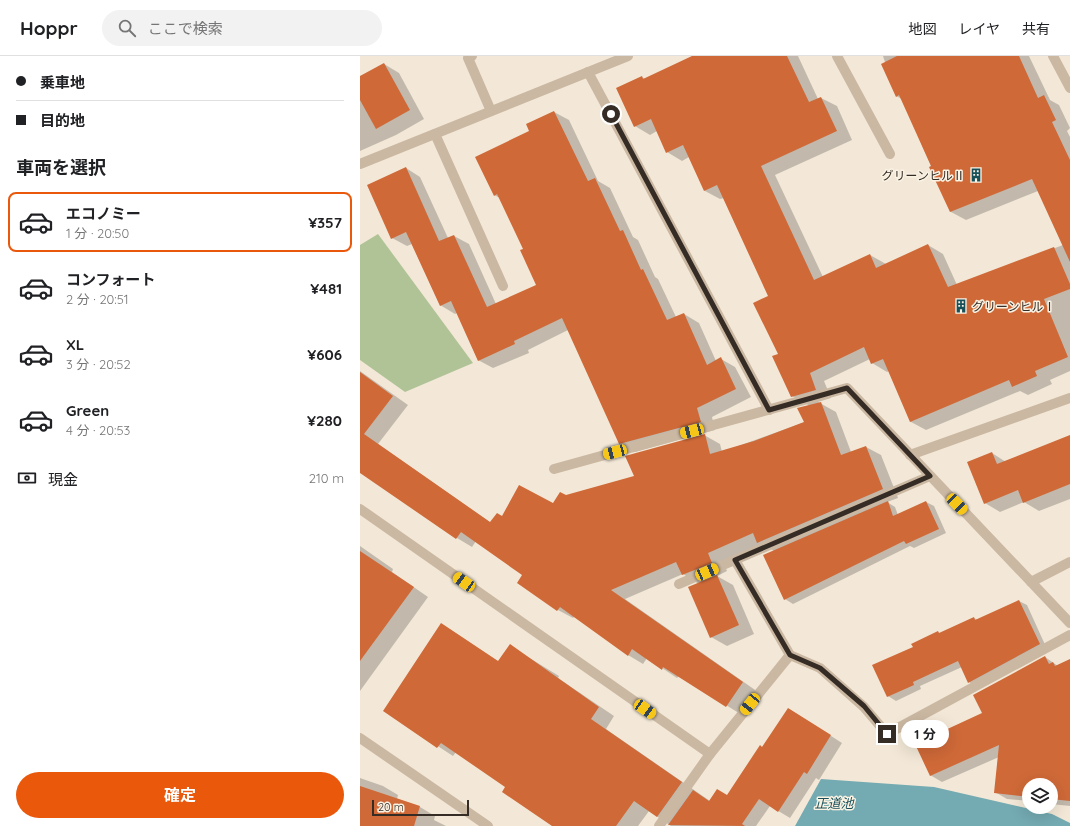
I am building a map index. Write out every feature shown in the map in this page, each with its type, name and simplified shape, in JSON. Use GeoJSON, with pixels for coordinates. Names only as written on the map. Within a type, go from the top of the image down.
{"type":"FeatureCollection","features":[{"type":"Feature","properties":{"kind":"street"},"geometry":{"type":"LineString","coordinates":[[472,56],[468,58],[491,111]]}},
{"type":"Feature","properties":{"kind":"street"},"geometry":{"type":"LineString","coordinates":[[360,164],[628,56]]}},
{"type":"Feature","properties":{"kind":"street"},"geometry":{"type":"LineString","coordinates":[[837,56],[890,154]]}},
{"type":"Feature","properties":{"kind":"street"},"geometry":{"type":"LineString","coordinates":[[1053,56],[1070,88]]}},
{"type":"Feature","properties":{"kind":"street"},"geometry":{"type":"LineString","coordinates":[[588,72],[769,410]]}},
{"type":"Feature","properties":{"kind":"street"},"geometry":{"type":"LineString","coordinates":[[435,134],[503,286]]}},
{"type":"Feature","properties":{"kind":"street"},"geometry":{"type":"LineString","coordinates":[[554,469],[847,388],[1070,623]]}},
{"type":"Feature","properties":{"kind":"street"},"geometry":{"type":"LineString","coordinates":[[910,455],[1070,398]]}},
{"type":"Feature","properties":{"kind":"street"},"geometry":{"type":"LineString","coordinates":[[679,584],[930,476]]}},
{"type":"Feature","properties":{"kind":"street"},"geometry":{"type":"LineString","coordinates":[[360,509],[710,754]]}},
{"type":"Feature","properties":{"kind":"street"},"geometry":{"type":"LineString","coordinates":[[735,560],[790,655],[820,668],[864,706],[887,734],[1070,635]]}},
{"type":"Feature","properties":{"kind":"street"},"geometry":{"type":"LineString","coordinates":[[1031,582],[1070,562]]}},
{"type":"Feature","properties":{"kind":"street"},"geometry":{"type":"LineString","coordinates":[[659,826],[710,754],[790,655]]}},
{"type":"Feature","properties":{"kind":"street"},"geometry":{"type":"LineString","coordinates":[[360,738],[484,825]]}},
{"type":"Feature","properties":{"kind":"green space"},"geometry":{"type":"Polygon","coordinates":[[[378,234],[473,363],[405,392],[360,360],[360,245],[378,234]]]}},
{"type":"Feature","properties":{"kind":"water","name":"正道池"},"geometry":{"type":"Polygon","coordinates":[[[821,779],[934,787],[1022,807],[1022,814],[1052,814],[1070,823],[1070,826],[795,826],[821,779]]]}},
{"type":"Feature","properties":{"kind":"building"},"geometry":{"type":"Polygon","coordinates":[[[692,56],[787,56],[809,102],[821,97],[837,131],[761,166],[814,280],[870,254],[876,268],[928,244],[948,287],[1054,247],[1070,284],[1070,289],[1044,299],[1068,357],[1035,371],[1037,376],[1012,387],[1009,380],[910,422],[883,359],[871,364],[864,347],[810,373],[816,390],[791,397],[772,356],[778,354],[753,303],[768,296],[717,185],[704,191],[683,145],[666,153],[651,119],[634,127],[616,88],[642,76],[643,79],[692,56]]]}},
{"type":"Feature","properties":{"kind":"building"},"geometry":{"type":"Polygon","coordinates":[[[897,56],[1019,56],[1038,98],[1044,95],[1056,120],[1052,122],[1070,160],[1070,262],[1032,179],[950,212],[929,167],[931,166],[899,95],[896,97],[881,64],[897,56]]]}},
{"type":"Feature","properties":{"kind":"building"},"geometry":{"type":"Polygon","coordinates":[[[384,63],[410,110],[376,129],[360,100],[360,76],[384,63]]]}},
{"type":"Feature","properties":{"kind":"building"},"geometry":{"type":"Polygon","coordinates":[[[554,111],[588,181],[595,178],[620,231],[623,230],[641,270],[643,269],[667,320],[684,313],[707,365],[721,357],[736,389],[697,408],[701,422],[619,444],[562,318],[514,341],[515,344],[478,361],[451,301],[440,306],[406,232],[391,239],[367,185],[406,167],[439,241],[454,235],[487,307],[536,285],[520,250],[523,249],[497,194],[494,196],[475,157],[529,131],[526,124],[554,111]]]}},
{"type":"Feature","properties":{"kind":"building"},"geometry":{"type":"Polygon","coordinates":[[[360,372],[393,396],[364,434],[490,522],[497,513],[502,516],[519,485],[553,503],[560,492],[566,495],[634,476],[625,456],[705,434],[710,454],[754,441],[804,422],[797,408],[821,402],[841,455],[866,446],[883,489],[757,543],[753,533],[708,553],[712,563],[682,575],[676,562],[611,590],[743,682],[726,707],[663,667],[662,670],[632,649],[628,656],[560,607],[557,611],[517,583],[522,575],[461,532],[456,539],[360,473],[360,372]]]}},
{"type":"Feature","properties":{"kind":"building"},"geometry":{"type":"Polygon","coordinates":[[[1070,435],[1070,484],[1023,503],[1018,490],[984,504],[967,462],[992,452],[997,464],[1070,435]]]}},
{"type":"Feature","properties":{"kind":"building"},"geometry":{"type":"Polygon","coordinates":[[[888,501],[893,516],[926,501],[939,529],[906,544],[904,541],[784,600],[763,555],[888,501]]]}},
{"type":"Feature","properties":{"kind":"building"},"geometry":{"type":"Polygon","coordinates":[[[360,551],[414,587],[360,661],[360,551]]]}},
{"type":"Feature","properties":{"kind":"building"},"geometry":{"type":"Polygon","coordinates":[[[717,575],[739,625],[710,638],[688,587],[717,575]]]}},
{"type":"Feature","properties":{"kind":"building"},"geometry":{"type":"Polygon","coordinates":[[[1019,600],[1040,644],[968,683],[958,661],[913,682],[914,685],[887,697],[872,665],[913,647],[911,644],[938,631],[939,633],[974,617],[975,620],[1019,600]]]}},
{"type":"Feature","properties":{"kind":"building"},"geometry":{"type":"Polygon","coordinates":[[[441,623],[498,661],[510,644],[599,707],[591,719],[682,782],[657,817],[634,801],[616,826],[552,826],[502,792],[505,787],[441,743],[437,748],[383,711],[441,623]]]}},
{"type":"Feature","properties":{"kind":"building"},"geometry":{"type":"Polygon","coordinates":[[[1045,656],[1049,664],[1053,662],[1055,666],[1070,659],[1070,801],[1058,800],[1058,778],[1022,778],[1022,796],[994,793],[999,745],[930,776],[915,744],[982,713],[973,695],[1045,656]]]}},
{"type":"Feature","properties":{"kind":"building"},"geometry":{"type":"Polygon","coordinates":[[[788,708],[831,735],[807,774],[804,772],[778,812],[759,799],[742,824],[745,826],[668,825],[693,790],[709,801],[717,789],[727,795],[760,745],[762,747],[788,708]]]}},
{"type":"Feature","properties":{"kind":"building"},"geometry":{"type":"Polygon","coordinates":[[[360,786],[420,806],[414,826],[360,826],[360,786]]]}},
{"type":"Feature","properties":{"kind":"place","name":"グリーンヒルⅡ"},"geometry":{"type":"Point","coordinates":[976,175]}},
{"type":"Feature","properties":{"kind":"place","name":"グリーンヒルⅠ"},"geometry":{"type":"Point","coordinates":[961,306]}},
{"type":"Feature","properties":{"kind":"route"},"geometry":{"type":"LineString","coordinates":[[611,114],[769,410],[847,388],[930,476],[735,560],[790,655],[820,668],[864,706],[887,734]]}}]}
